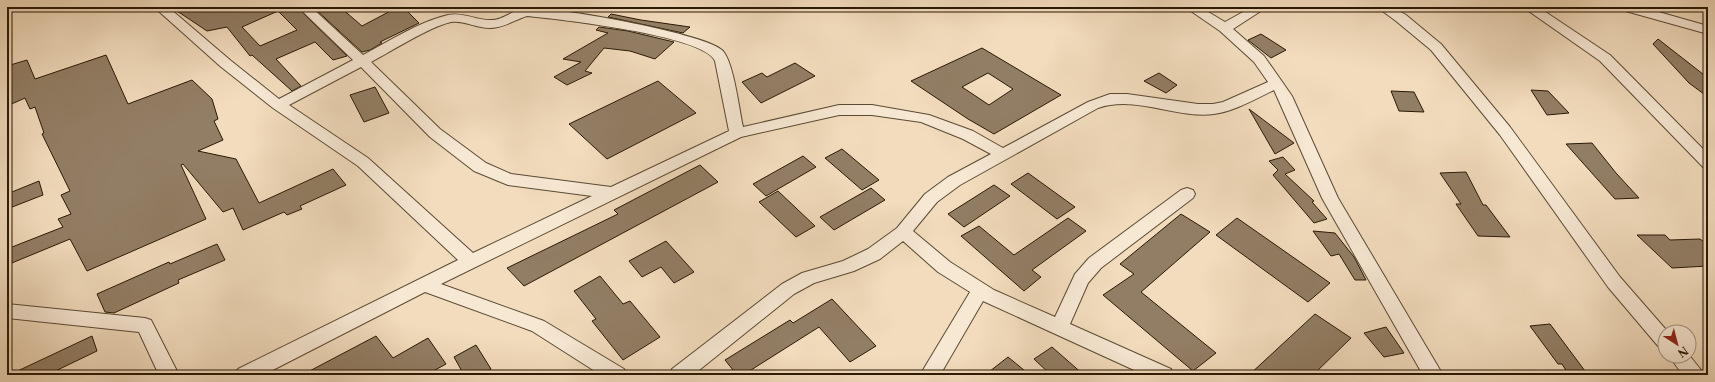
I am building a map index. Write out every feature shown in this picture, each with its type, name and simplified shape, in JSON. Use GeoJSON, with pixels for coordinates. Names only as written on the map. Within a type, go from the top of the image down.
{"type":"FeatureCollection","features":[{"type":"Feature","properties":{"kind":"street"},"geometry":{"type":"LineString","coordinates":[[160,7],[225,63],[278,105],[363,162],[471,261]]}},
{"type":"Feature","properties":{"kind":"street"},"geometry":{"type":"LineString","coordinates":[[304,7],[362,61],[435,133],[480,166],[508,178],[612,193]]}},
{"type":"Feature","properties":{"kind":"street"},"geometry":{"type":"LineString","coordinates":[[1191,7],[1225,28],[1259,59],[1285,96],[1330,198],[1433,375]]}},
{"type":"Feature","properties":{"kind":"street"},"geometry":{"type":"LineString","coordinates":[[1225,28],[1261,7]]}},
{"type":"Feature","properties":{"kind":"street"},"geometry":{"type":"LineString","coordinates":[[1383,7],[1401,18],[1436,47],[1505,131],[1614,282],[1657,332]]}},
{"type":"Feature","properties":{"kind":"street"},"geometry":{"type":"LineString","coordinates":[[1529,7],[1605,58],[1708,163]]}},
{"type":"Feature","properties":{"kind":"street"},"geometry":{"type":"LineString","coordinates":[[1627,7],[1708,30]]}},
{"type":"Feature","properties":{"kind":"street"},"geometry":{"type":"LineString","coordinates":[[278,105],[433,24],[448,19],[459,18],[486,25],[498,24],[507,22],[521,13],[527,12],[594,20],[638,28],[671,35],[714,50],[720,55],[737,133]]}},
{"type":"Feature","properties":{"kind":"street"},"geometry":{"type":"LineString","coordinates":[[679,375],[788,289],[808,278],[848,266],[874,254],[903,232],[931,198],[954,181],[1093,105],[1110,99],[1127,99],[1198,109],[1213,109],[1227,106],[1276,84]]}},
{"type":"Feature","properties":{"kind":"street"},"geometry":{"type":"LineString","coordinates":[[245,375],[471,261],[737,133],[839,110],[872,110],[924,118],[968,135],[1002,154]]}},
{"type":"Feature","properties":{"kind":"street"},"geometry":{"type":"LineString","coordinates":[[1058,328],[1081,279],[1095,263],[1188,194]]}},
{"type":"Feature","properties":{"kind":"street"},"geometry":{"type":"LineString","coordinates":[[903,232],[944,267],[980,290],[1058,328],[1164,375]]}},
{"type":"Feature","properties":{"kind":"street"},"geometry":{"type":"LineString","coordinates":[[424,285],[538,326],[617,375]]}},
{"type":"Feature","properties":{"kind":"street"},"geometry":{"type":"LineString","coordinates":[[930,375],[980,290]]}},
{"type":"Feature","properties":{"kind":"street"},"geometry":{"type":"LineString","coordinates":[[7,311],[145,325],[169,375]]}},
{"type":"Feature","properties":{"kind":"street"},"geometry":{"type":"LineString","coordinates":[[1685,364],[1695,375]]}},
{"type":"Feature","properties":{"kind":"building"},"geometry":{"type":"Polygon","coordinates":[[[171,7],[297,7],[347,56],[333,60],[315,42],[276,59],[301,86],[292,91],[252,55],[250,56],[227,27],[207,31],[171,7]],[[278,11],[242,27],[260,46],[297,30],[278,11]]]}},
{"type":"Feature","properties":{"kind":"building"},"geometry":{"type":"Polygon","coordinates":[[[313,7],[340,7],[362,26],[398,7],[403,7],[419,23],[380,42],[382,43],[370,50],[362,52],[313,7]]]}},
{"type":"Feature","properties":{"kind":"building"},"geometry":{"type":"Polygon","coordinates":[[[611,14],[690,27],[683,33],[608,17],[611,14]]]}},
{"type":"Feature","properties":{"kind":"building"},"geometry":{"type":"Polygon","coordinates":[[[599,27],[628,31],[674,42],[655,59],[630,51],[604,48],[585,71],[592,73],[567,85],[554,77],[581,62],[563,59],[608,33],[596,30],[599,27]]]}},
{"type":"Feature","properties":{"kind":"building"},"geometry":{"type":"Polygon","coordinates":[[[1261,34],[1286,50],[1271,58],[1248,40],[1261,34]]]}},
{"type":"Feature","properties":{"kind":"building"},"geometry":{"type":"Polygon","coordinates":[[[1658,39],[1708,78],[1708,97],[1689,83],[1653,44],[1658,39]]]}},
{"type":"Feature","properties":{"kind":"building"},"geometry":{"type":"Polygon","coordinates":[[[982,48],[1061,95],[994,134],[968,119],[911,81],[982,48]],[[988,73],[962,87],[989,105],[1013,89],[988,73]]]}},
{"type":"Feature","properties":{"kind":"building"},"geometry":{"type":"Polygon","coordinates":[[[106,55],[128,104],[192,80],[212,99],[218,119],[214,121],[223,140],[198,151],[236,159],[259,203],[333,169],[346,185],[300,206],[302,209],[287,215],[284,212],[243,230],[233,208],[223,212],[183,164],[181,165],[206,219],[87,271],[70,239],[7,265],[7,249],[63,227],[58,219],[71,214],[61,195],[70,191],[42,134],[44,133],[35,107],[30,109],[25,98],[7,106],[7,66],[27,60],[35,79],[106,55]]]}},
{"type":"Feature","properties":{"kind":"building"},"geometry":{"type":"Polygon","coordinates":[[[795,63],[815,76],[761,103],[742,82],[762,73],[767,77],[795,63]]]}},
{"type":"Feature","properties":{"kind":"building"},"geometry":{"type":"Polygon","coordinates":[[[1159,73],[1177,85],[1166,93],[1144,81],[1159,73]]]}},
{"type":"Feature","properties":{"kind":"building"},"geometry":{"type":"Polygon","coordinates":[[[658,81],[696,113],[607,159],[569,124],[658,81]]]}},
{"type":"Feature","properties":{"kind":"building"},"geometry":{"type":"Polygon","coordinates":[[[375,87],[389,113],[364,122],[350,95],[375,87]]]}},
{"type":"Feature","properties":{"kind":"building"},"geometry":{"type":"Polygon","coordinates":[[[1531,90],[1548,91],[1569,113],[1547,115],[1531,90]]]}},
{"type":"Feature","properties":{"kind":"building"},"geometry":{"type":"Polygon","coordinates":[[[1391,91],[1414,92],[1424,112],[1399,111],[1391,91]]]}},
{"type":"Feature","properties":{"kind":"building"},"geometry":{"type":"Polygon","coordinates":[[[1249,109],[1294,143],[1275,154],[1249,109]]]}},
{"type":"Feature","properties":{"kind":"building"},"geometry":{"type":"Polygon","coordinates":[[[1592,143],[1616,173],[1639,198],[1615,199],[1566,144],[1592,143]]]}},
{"type":"Feature","properties":{"kind":"building"},"geometry":{"type":"Polygon","coordinates":[[[842,149],[879,180],[862,190],[825,158],[842,149]]]}},
{"type":"Feature","properties":{"kind":"building"},"geometry":{"type":"Polygon","coordinates":[[[803,156],[816,167],[766,196],[753,184],[803,156]]]}},
{"type":"Feature","properties":{"kind":"building"},"geometry":{"type":"Polygon","coordinates":[[[1283,157],[1295,170],[1285,174],[1314,201],[1312,202],[1327,219],[1314,223],[1273,175],[1278,170],[1269,161],[1283,157]]]}},
{"type":"Feature","properties":{"kind":"building"},"geometry":{"type":"Polygon","coordinates":[[[700,165],[718,182],[524,286],[507,268],[618,214],[614,210],[700,165]]]}},
{"type":"Feature","properties":{"kind":"building"},"geometry":{"type":"Polygon","coordinates":[[[1466,172],[1483,205],[1486,205],[1510,237],[1478,236],[1456,204],[1461,204],[1440,173],[1466,172]]]}},
{"type":"Feature","properties":{"kind":"building"},"geometry":{"type":"Polygon","coordinates":[[[1028,173],[1075,207],[1057,219],[1011,184],[1028,173]]]}},
{"type":"Feature","properties":{"kind":"building"},"geometry":{"type":"Polygon","coordinates":[[[39,181],[43,195],[7,209],[7,194],[39,181]]]}},
{"type":"Feature","properties":{"kind":"building"},"geometry":{"type":"Polygon","coordinates":[[[994,185],[1010,196],[964,227],[948,214],[994,185]]]}},
{"type":"Feature","properties":{"kind":"building"},"geometry":{"type":"Polygon","coordinates":[[[871,188],[885,200],[834,230],[820,217],[871,188]]]}},
{"type":"Feature","properties":{"kind":"building"},"geometry":{"type":"Polygon","coordinates":[[[778,191],[815,226],[796,237],[759,202],[778,191]]]}},
{"type":"Feature","properties":{"kind":"building"},"geometry":{"type":"Polygon","coordinates":[[[1181,214],[1210,232],[1141,292],[1216,353],[1193,371],[1103,295],[1134,274],[1120,264],[1181,214]]]}},
{"type":"Feature","properties":{"kind":"building"},"geometry":{"type":"Polygon","coordinates":[[[1068,218],[1086,231],[1032,270],[1041,277],[1024,291],[961,236],[979,226],[1014,255],[1068,218]]]}},
{"type":"Feature","properties":{"kind":"building"},"geometry":{"type":"Polygon","coordinates":[[[1237,218],[1330,283],[1308,302],[1216,235],[1237,218]]]}},
{"type":"Feature","properties":{"kind":"building"},"geometry":{"type":"Polygon","coordinates":[[[1313,231],[1335,233],[1354,257],[1366,280],[1355,280],[1339,254],[1331,256],[1313,231]]]}},
{"type":"Feature","properties":{"kind":"building"},"geometry":{"type":"Polygon","coordinates":[[[1637,235],[1665,235],[1670,240],[1700,239],[1708,245],[1708,266],[1672,268],[1637,235]]]}},
{"type":"Feature","properties":{"kind":"building"},"geometry":{"type":"Polygon","coordinates":[[[666,241],[694,272],[674,283],[661,267],[642,277],[629,261],[666,241]]]}},
{"type":"Feature","properties":{"kind":"building"},"geometry":{"type":"Polygon","coordinates":[[[217,244],[225,260],[178,280],[179,283],[114,313],[105,312],[97,294],[169,262],[170,264],[217,244]]]}},
{"type":"Feature","properties":{"kind":"building"},"geometry":{"type":"Polygon","coordinates":[[[600,276],[623,304],[630,301],[660,337],[623,360],[592,321],[596,319],[574,291],[600,276]]]}},
{"type":"Feature","properties":{"kind":"building"},"geometry":{"type":"Polygon","coordinates":[[[832,299],[876,346],[850,362],[819,327],[751,370],[755,375],[737,375],[725,360],[790,320],[793,323],[832,299]]]}},
{"type":"Feature","properties":{"kind":"building"},"geometry":{"type":"Polygon","coordinates":[[[1315,314],[1351,338],[1313,375],[1249,375],[1315,314]]]}},
{"type":"Feature","properties":{"kind":"building"},"geometry":{"type":"Polygon","coordinates":[[[1550,324],[1588,375],[1569,375],[1562,364],[1558,364],[1530,326],[1550,324]]]}},
{"type":"Feature","properties":{"kind":"building"},"geometry":{"type":"Polygon","coordinates":[[[1386,327],[1404,353],[1384,357],[1364,333],[1386,327]]]}},
{"type":"Feature","properties":{"kind":"building"},"geometry":{"type":"Polygon","coordinates":[[[92,336],[97,351],[47,375],[9,375],[92,336]]]}},
{"type":"Feature","properties":{"kind":"building"},"geometry":{"type":"Polygon","coordinates":[[[376,336],[393,358],[428,338],[446,364],[426,375],[302,375],[376,336]]]}},
{"type":"Feature","properties":{"kind":"building"},"geometry":{"type":"Polygon","coordinates":[[[476,345],[491,369],[480,375],[464,375],[454,357],[476,345]]]}},
{"type":"Feature","properties":{"kind":"building"},"geometry":{"type":"Polygon","coordinates":[[[1052,347],[1084,375],[1051,375],[1034,359],[1052,347]]]}},
{"type":"Feature","properties":{"kind":"building"},"geometry":{"type":"Polygon","coordinates":[[[1008,357],[1030,375],[985,375],[1008,357]]]}}]}
